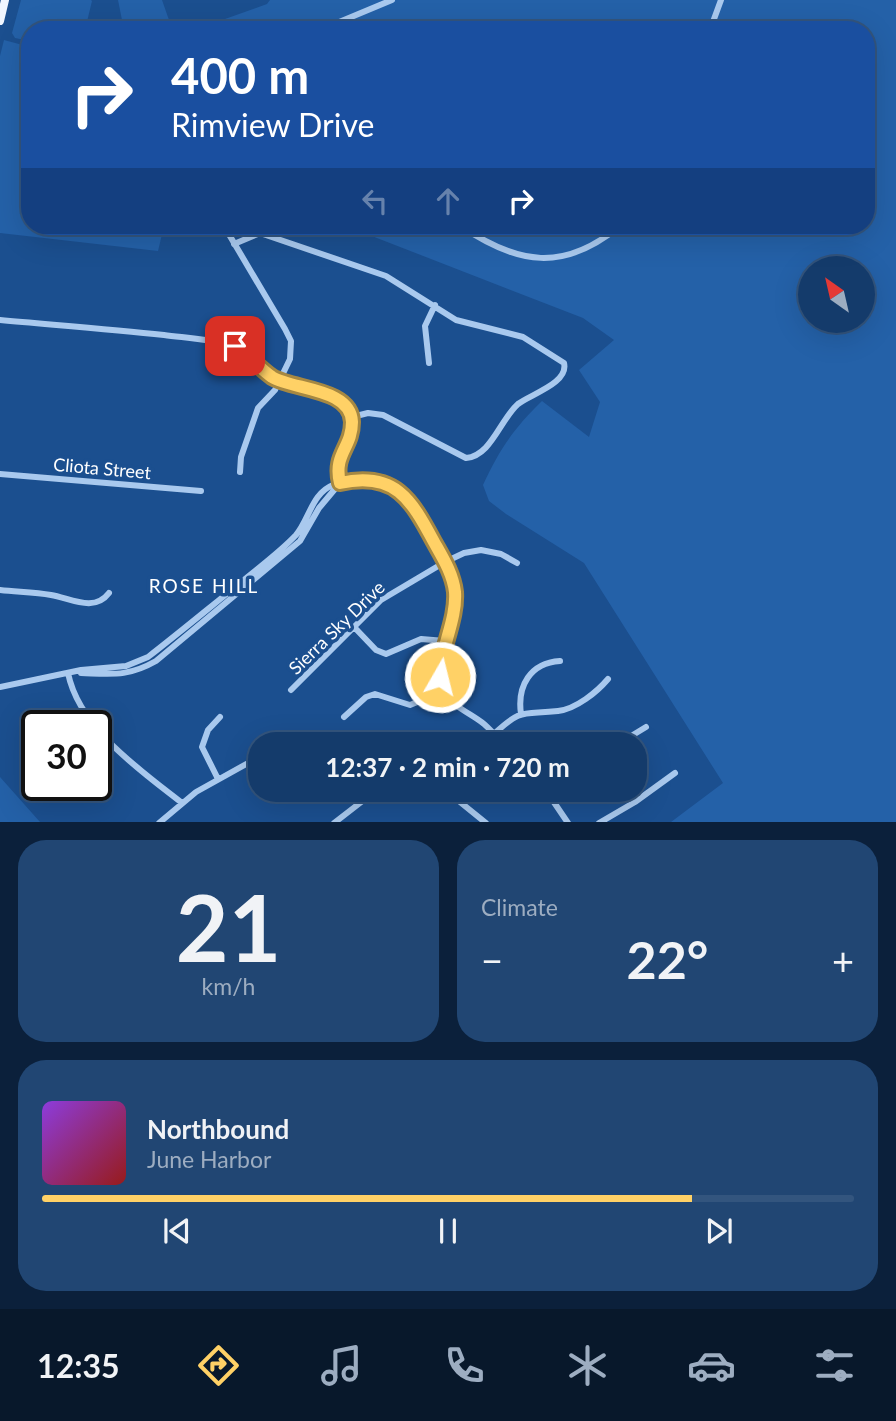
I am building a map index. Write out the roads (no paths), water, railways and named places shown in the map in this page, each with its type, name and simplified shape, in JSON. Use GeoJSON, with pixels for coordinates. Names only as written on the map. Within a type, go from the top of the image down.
{"type":"FeatureCollection","features":[{"type":"Feature","properties":{"kind":"main road"},"geometry":{"type":"LineString","coordinates":[[0,21],[5,0]]}},
{"type":"Feature","properties":{"kind":"street"},"geometry":{"type":"LineString","coordinates":[[342,21],[392,0]]}},
{"type":"Feature","properties":{"kind":"street"},"geometry":{"type":"LineString","coordinates":[[713,21],[721,0]]}},
{"type":"Feature","properties":{"kind":"street"},"geometry":{"type":"LineString","coordinates":[[230,235],[291,341],[290,359],[281,381],[258,408],[241,457],[240,472]]}},
{"type":"Feature","properties":{"kind":"street"},"geometry":{"type":"LineString","coordinates":[[234,244],[255,235]]}},
{"type":"Feature","properties":{"kind":"street"},"geometry":{"type":"LineString","coordinates":[[268,235],[386,276],[456,320],[523,337],[564,363],[565,368],[556,381],[511,410],[483,452],[474,457],[466,458],[383,415],[368,413],[352,417]]}},
{"type":"Feature","properties":{"kind":"street"},"geometry":{"type":"LineString","coordinates":[[474,235],[488,245],[510,253],[543,258],[583,250],[609,235]]}},
{"type":"Feature","properties":{"kind":"street"},"geometry":{"type":"LineString","coordinates":[[429,363],[425,326],[435,305]]}},
{"type":"Feature","properties":{"kind":"street"},"geometry":{"type":"LineString","coordinates":[[0,320],[138,332],[235,346],[281,381],[296,387],[313,388],[338,400],[352,417],[351,434],[337,466],[340,483]]}},
{"type":"Feature","properties":{"kind":"street","name":"Cliota Street"},"geometry":{"type":"LineString","coordinates":[[0,474],[201,491]]}},
{"type":"Feature","properties":{"kind":"street"},"geometry":{"type":"LineString","coordinates":[[0,687],[68,673],[126,666],[148,657],[278,551],[302,526],[318,497],[334,484],[368,479],[395,487],[420,516],[445,562],[455,593],[440,662],[440,677],[444,691],[492,732]]}},
{"type":"Feature","properties":{"kind":"street","name":"Sierra Sky Drive"},"geometry":{"type":"LineString","coordinates":[[291,690],[395,590],[464,553],[481,550],[501,554],[517,563]]}},
{"type":"Feature","properties":{"kind":"street"},"geometry":{"type":"LineString","coordinates":[[0,590],[53,595],[85,603],[99,601],[109,593]]}},
{"type":"Feature","properties":{"kind":"street"},"geometry":{"type":"LineString","coordinates":[[355,628],[376,650],[386,653],[421,639],[445,641]]}},
{"type":"Feature","properties":{"kind":"street"},"geometry":{"type":"LineString","coordinates":[[521,714],[519,699],[524,681],[540,666],[560,661]]}},
{"type":"Feature","properties":{"kind":"street"},"geometry":{"type":"LineString","coordinates":[[68,673],[72,691],[82,710]]}},
{"type":"Feature","properties":{"kind":"street"},"geometry":{"type":"LineString","coordinates":[[496,732],[509,719],[521,714],[570,708],[600,688],[608,678]]}},
{"type":"Feature","properties":{"kind":"street"},"geometry":{"type":"LineString","coordinates":[[344,717],[366,697],[375,694],[410,705],[444,691]]}},
{"type":"Feature","properties":{"kind":"street"},"geometry":{"type":"LineString","coordinates":[[218,779],[202,747],[208,730],[220,717]]}},
{"type":"Feature","properties":{"kind":"street"},"geometry":{"type":"LineString","coordinates":[[638,732],[646,727]]}},
{"type":"Feature","properties":{"kind":"street"},"geometry":{"type":"LineString","coordinates":[[112,743],[134,767],[182,803]]}},
{"type":"Feature","properties":{"kind":"street"},"geometry":{"type":"LineString","coordinates":[[159,822],[182,803],[248,762]]}},
{"type":"Feature","properties":{"kind":"street"},"geometry":{"type":"LineString","coordinates":[[599,822],[667,781],[675,773]]}},
{"type":"Feature","properties":{"kind":"street"},"geometry":{"type":"LineString","coordinates":[[334,822],[361,802]]}},
{"type":"Feature","properties":{"kind":"street"},"geometry":{"type":"LineString","coordinates":[[461,802],[486,822]]}},
{"type":"Feature","properties":{"kind":"street"},"geometry":{"type":"LineString","coordinates":[[556,802],[568,822]]}},
{"type":"Feature","properties":{"kind":"district","name":"ROSE HILL"},"geometry":{"type":"Point","coordinates":[204,586]}}]}
